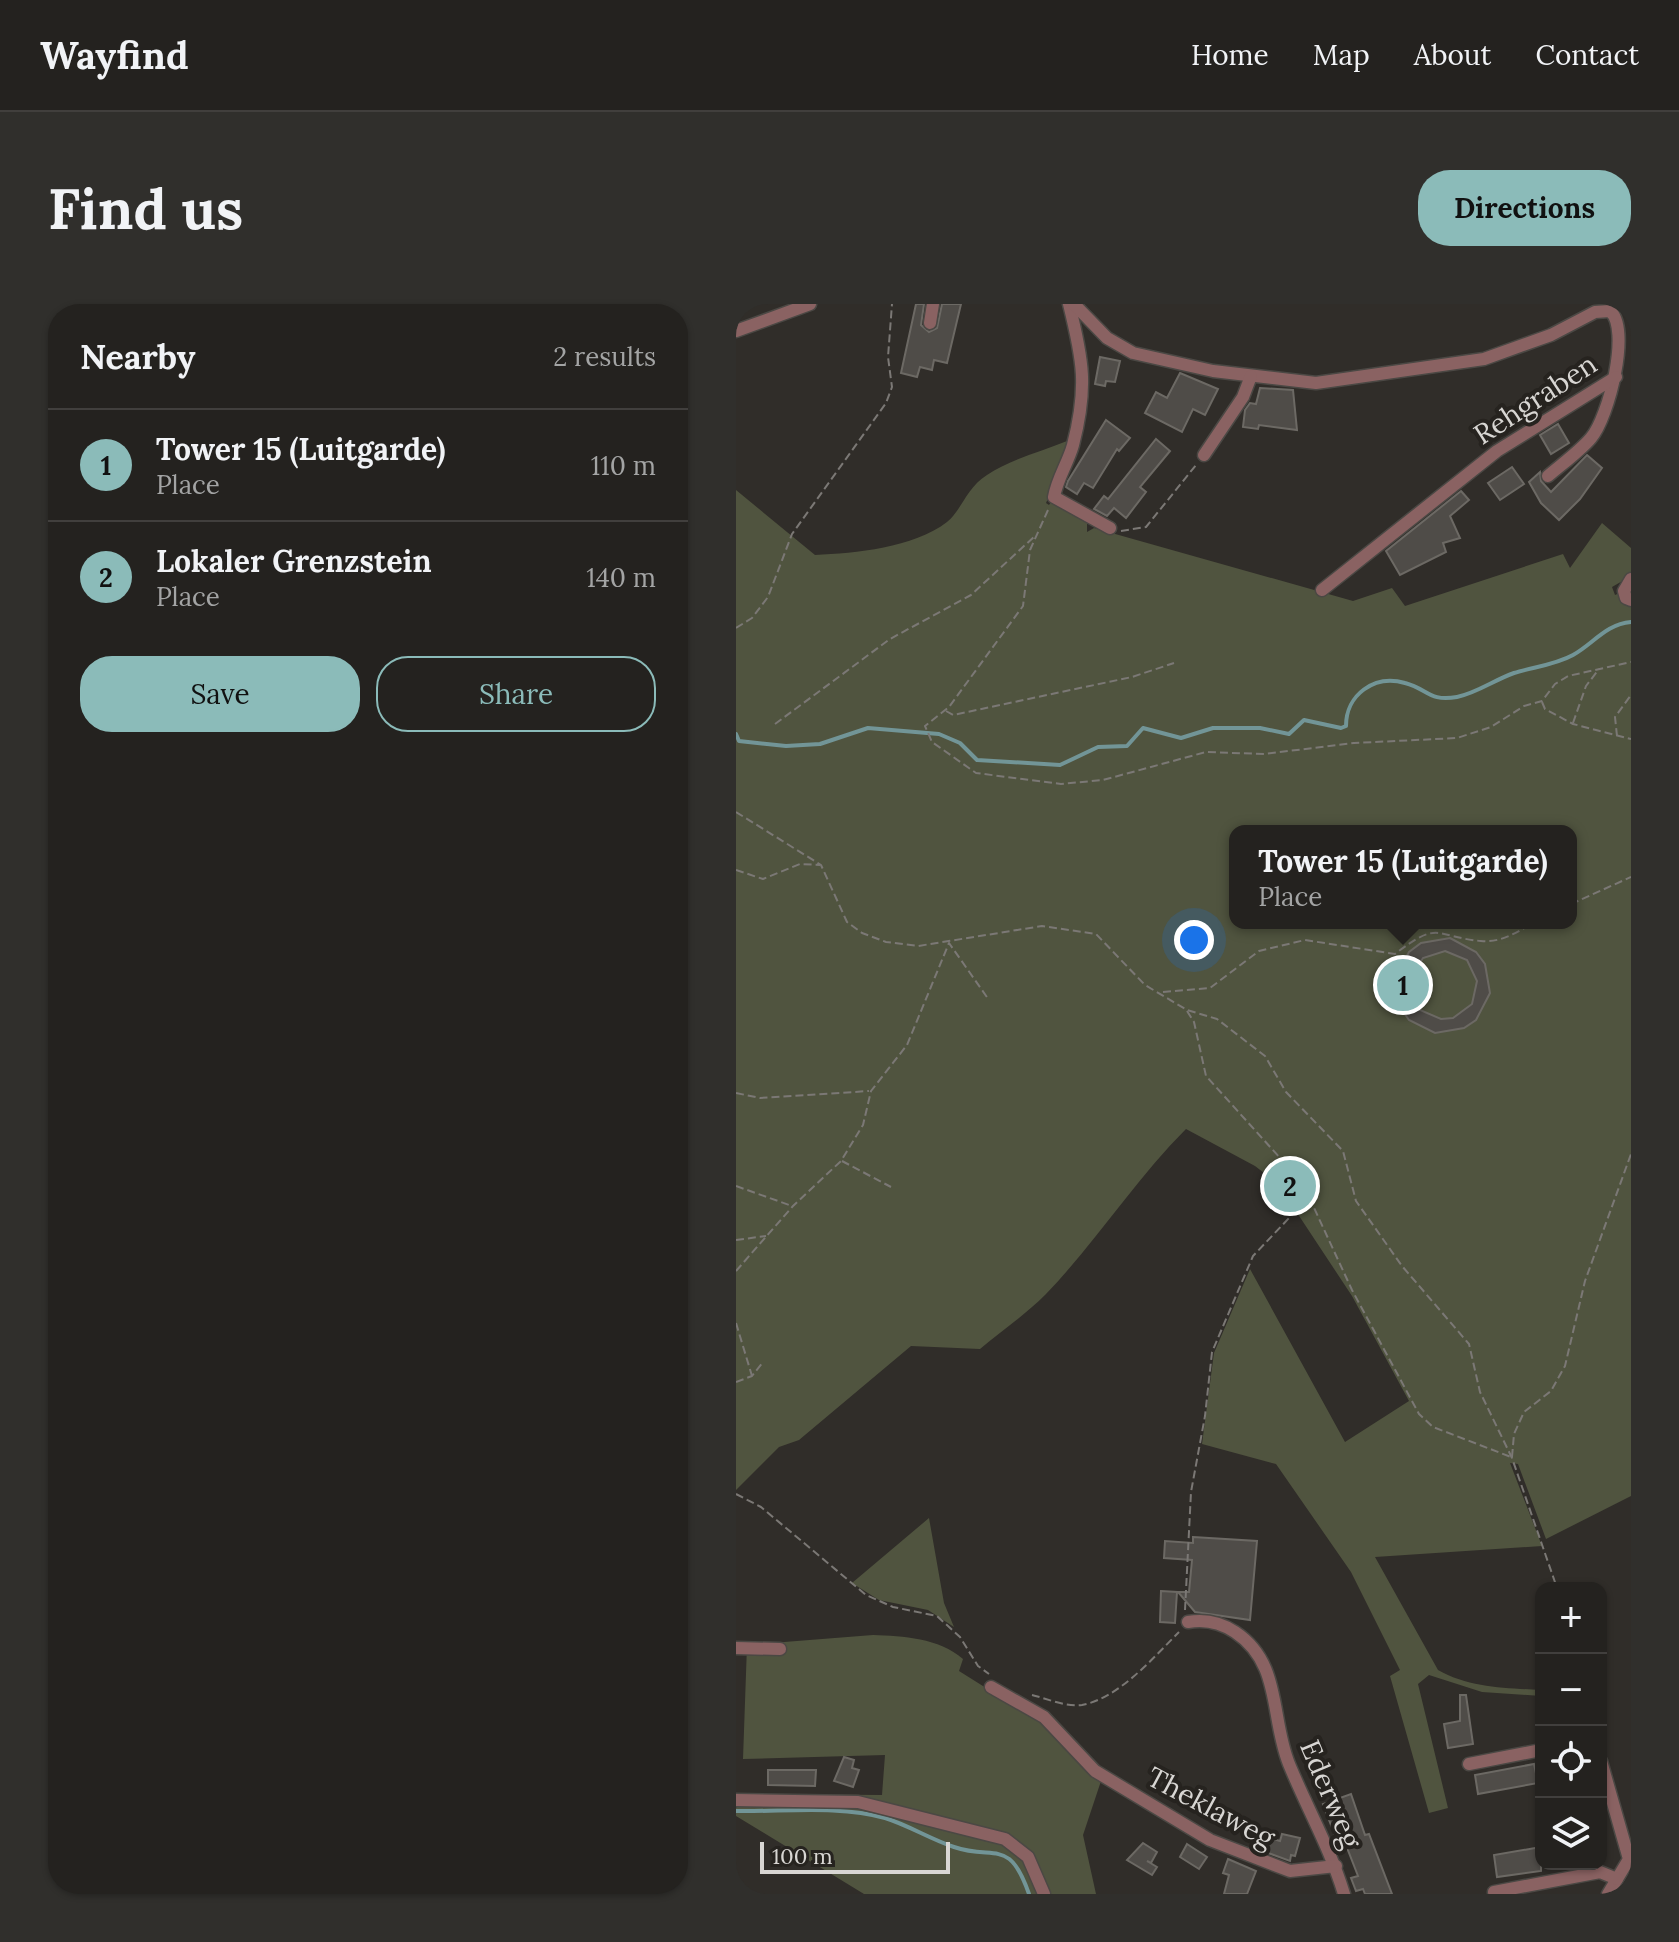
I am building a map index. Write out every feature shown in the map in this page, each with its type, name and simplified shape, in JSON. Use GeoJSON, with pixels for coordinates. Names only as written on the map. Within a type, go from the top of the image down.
{"type":"FeatureCollection","features":[{"type":"Feature","properties":{"kind":"street"},"geometry":{"type":"LineString","coordinates":[[736,331],[810,304]]}},
{"type":"Feature","properties":{"kind":"street"},"geometry":{"type":"LineString","coordinates":[[930,323],[933,304]]}},
{"type":"Feature","properties":{"kind":"street","name":"Rehgraben"},"geometry":{"type":"LineString","coordinates":[[1072,304],[1107,338],[1133,353],[1196,368],[1324,383],[1470,362],[1508,351],[1607,310],[1621,320],[1625,351],[1616,377],[1497,451],[1359,557],[1322,590]]}},
{"type":"Feature","properties":{"kind":"street","name":"Rehgraben"},"geometry":{"type":"LineString","coordinates":[[1054,497],[1072,449],[1082,391],[1082,350],[1072,304]]}},
{"type":"Feature","properties":{"kind":"street"},"geometry":{"type":"LineString","coordinates":[[1204,455],[1246,392],[1251,376]]}},
{"type":"Feature","properties":{"kind":"street"},"geometry":{"type":"LineString","coordinates":[[1548,476],[1595,433],[1616,377]]}},
{"type":"Feature","properties":{"kind":"street"},"geometry":{"type":"LineString","coordinates":[[1054,497],[1110,528]]}},
{"type":"Feature","properties":{"kind":"street"},"geometry":{"type":"LineString","coordinates":[[1631,579],[1624,591],[1626,598],[1631,600]]}},
{"type":"Feature","properties":{"kind":"street","name":"Ederweg"},"geometry":{"type":"LineString","coordinates":[[1188,1622],[1212,1622],[1227,1627],[1242,1637],[1264,1661],[1289,1764],[1336,1866],[1344,1894]]}},
{"type":"Feature","properties":{"kind":"street"},"geometry":{"type":"LineString","coordinates":[[736,1648],[780,1649]]}},
{"type":"Feature","properties":{"kind":"street","name":"Theklaweg"},"geometry":{"type":"LineString","coordinates":[[991,1687],[1044,1717],[1075,1754],[1095,1771],[1179,1823],[1243,1856],[1290,1871],[1336,1866]]}},
{"type":"Feature","properties":{"kind":"street"},"geometry":{"type":"LineString","coordinates":[[1469,1764],[1535,1751]]}},
{"type":"Feature","properties":{"kind":"street"},"geometry":{"type":"LineString","coordinates":[[1607,1782],[1628,1855],[1628,1865],[1608,1894]]}},
{"type":"Feature","properties":{"kind":"street"},"geometry":{"type":"LineString","coordinates":[[736,1800],[858,1802],[1005,1839],[1028,1857],[1044,1894]]}},
{"type":"Feature","properties":{"kind":"street"},"geometry":{"type":"LineString","coordinates":[[1494,1892],[1597,1873],[1617,1879]]}},
{"type":"Feature","properties":{"kind":"path"},"geometry":{"type":"LineString","coordinates":[[736,628],[752,618],[768,597],[792,534],[886,403],[892,387],[888,357],[892,304]]}},
{"type":"Feature","properties":{"kind":"path"},"geometry":{"type":"LineString","coordinates":[[1110,528],[1130,532],[1146,527],[1204,455]]}},
{"type":"Feature","properties":{"kind":"path"},"geometry":{"type":"LineString","coordinates":[[1054,497],[1030,550],[1023,606],[944,710],[925,726],[932,742],[976,773],[1061,784],[1103,780],[1206,752],[1264,754],[1354,743],[1457,738],[1491,727],[1524,706],[1542,701],[1555,684],[1568,676],[1631,662]]}},
{"type":"Feature","properties":{"kind":"path"},"geometry":{"type":"LineString","coordinates":[[775,724],[890,639],[971,595],[1037,535]]}},
{"type":"Feature","properties":{"kind":"path"},"geometry":{"type":"LineString","coordinates":[[944,710],[953,715],[1132,677],[1174,663]]}},
{"type":"Feature","properties":{"kind":"path"},"geometry":{"type":"LineString","coordinates":[[1573,724],[1586,686],[1600,668]]}},
{"type":"Feature","properties":{"kind":"path"},"geometry":{"type":"LineString","coordinates":[[1617,736],[1615,717],[1631,695]]}},
{"type":"Feature","properties":{"kind":"path"},"geometry":{"type":"LineString","coordinates":[[1542,701],[1545,709],[1573,724],[1631,739]]}},
{"type":"Feature","properties":{"kind":"path"},"geometry":{"type":"LineString","coordinates":[[736,812],[821,865],[847,922],[862,933],[886,942],[918,946],[1042,926],[1096,934],[1145,985],[1162,992],[1187,1010],[1217,1019],[1265,1056],[1286,1092],[1343,1151],[1356,1201],[1402,1266],[1469,1344],[1480,1392],[1512,1458],[1555,1582]]}},
{"type":"Feature","properties":{"kind":"path"},"geometry":{"type":"LineString","coordinates":[[736,870],[763,879],[800,864],[821,865]]}},
{"type":"Feature","properties":{"kind":"path"},"geometry":{"type":"LineString","coordinates":[[1577,901],[1631,877]]}},
{"type":"Feature","properties":{"kind":"path"},"geometry":{"type":"LineString","coordinates":[[1162,992],[1210,988],[1259,951],[1305,940],[1395,954],[1428,933],[1455,934],[1481,941],[1504,939],[1522,929]]}},
{"type":"Feature","properties":{"kind":"path"},"geometry":{"type":"LineString","coordinates":[[949,943],[989,1000]]}},
{"type":"Feature","properties":{"kind":"path"},"geometry":{"type":"LineString","coordinates":[[736,1271],[793,1206],[841,1161],[863,1125],[871,1091],[907,1045],[949,943]]}},
{"type":"Feature","properties":{"kind":"path"},"geometry":{"type":"LineString","coordinates":[[1187,1010],[1194,1022],[1206,1076],[1281,1159],[1309,1197],[1352,1290],[1419,1414],[1433,1427],[1512,1458]]}},
{"type":"Feature","properties":{"kind":"path"},"geometry":{"type":"LineString","coordinates":[[736,1093],[760,1098],[871,1091]]}},
{"type":"Feature","properties":{"kind":"path"},"geometry":{"type":"LineString","coordinates":[[1512,1458],[1514,1434],[1524,1412],[1551,1391],[1565,1366],[1585,1281],[1631,1154]]}},
{"type":"Feature","properties":{"kind":"path"},"geometry":{"type":"LineString","coordinates":[[841,1161],[891,1187]]}},
{"type":"Feature","properties":{"kind":"path"},"geometry":{"type":"LineString","coordinates":[[736,1186],[793,1206]]}},
{"type":"Feature","properties":{"kind":"path"},"geometry":{"type":"LineString","coordinates":[[1025,1693],[1064,1704],[1080,1705],[1099,1700],[1136,1672],[1188,1622],[1183,1606],[1187,1526],[1212,1352],[1253,1256],[1309,1197]]}},
{"type":"Feature","properties":{"kind":"path"},"geometry":{"type":"LineString","coordinates":[[736,1240],[768,1236]]}},
{"type":"Feature","properties":{"kind":"path"},"geometry":{"type":"LineString","coordinates":[[736,1323],[752,1376]]}},
{"type":"Feature","properties":{"kind":"path"},"geometry":{"type":"LineString","coordinates":[[736,1382],[752,1376],[763,1362]]}},
{"type":"Feature","properties":{"kind":"path"},"geometry":{"type":"LineString","coordinates":[[736,1494],[761,1507],[866,1595],[893,1607],[937,1616],[947,1623],[978,1666],[996,1680],[991,1687]]}},
{"type":"Feature","properties":{"kind":"green space"},"geometry":{"type":"Polygon","coordinates":[[[1067,441],[1060,471],[1046,503],[1049,505],[1052,500],[1087,522],[1087,532],[1094,528],[1353,601],[1392,588],[1405,606],[1563,554],[1570,568],[1602,523],[1631,548],[1631,576],[1612,587],[1615,595],[1631,588],[1631,1496],[1546,1539],[1518,1464],[1510,1463],[1542,1546],[1375,1557],[1438,1670],[1475,1684],[1535,1690],[1535,1696],[1482,1692],[1429,1675],[1418,1684],[1448,1808],[1429,1813],[1390,1676],[1400,1670],[1351,1572],[1276,1464],[1202,1444],[1214,1353],[1250,1269],[1345,1442],[1409,1401],[1352,1296],[1278,1184],[1255,1166],[1186,1129],[1064,1274],[1014,1322],[980,1349],[911,1346],[799,1440],[779,1447],[736,1490],[736,490],[815,555],[866,551],[918,538],[933,531],[947,522],[974,486],[996,469],[1067,441]]]}},
{"type":"Feature","properties":{"kind":"green space"},"geometry":{"type":"Polygon","coordinates":[[[929,1518],[944,1603],[954,1627],[928,1610],[879,1600],[852,1583],[929,1518]]]}},
{"type":"Feature","properties":{"kind":"green space"},"geometry":{"type":"Polygon","coordinates":[[[873,1635],[932,1642],[953,1652],[963,1659],[959,1671],[1050,1728],[1083,1768],[1101,1781],[1083,1835],[1096,1894],[864,1894],[736,1816],[736,1808],[747,1794],[882,1795],[885,1755],[743,1759],[747,1645],[873,1635]]]}},
{"type":"Feature","properties":{"kind":"building"},"geometry":{"type":"Polygon","coordinates":[[[916,304],[924,304],[921,325],[929,332],[937,328],[942,304],[961,304],[947,363],[934,360],[932,370],[920,367],[917,377],[901,373],[916,304]]]}},
{"type":"Feature","properties":{"kind":"building"},"geometry":{"type":"Polygon","coordinates":[[[1100,357],[1120,361],[1115,382],[1106,381],[1105,386],[1095,384],[1100,357]]]}},
{"type":"Feature","properties":{"kind":"building"},"geometry":{"type":"Polygon","coordinates":[[[1180,373],[1218,389],[1205,415],[1193,409],[1182,432],[1145,413],[1156,392],[1167,398],[1180,373]]]}},
{"type":"Feature","properties":{"kind":"building"},"geometry":{"type":"Polygon","coordinates":[[[1260,388],[1293,390],[1297,430],[1259,425],[1258,429],[1243,427],[1245,410],[1250,403],[1256,404],[1260,388]]]}},
{"type":"Feature","properties":{"kind":"building"},"geometry":{"type":"Polygon","coordinates":[[[1106,420],[1130,438],[1119,451],[1117,449],[1093,488],[1084,483],[1077,494],[1066,487],[1068,481],[1106,420]]]}},
{"type":"Feature","properties":{"kind":"building"},"geometry":{"type":"Polygon","coordinates":[[[1558,424],[1569,443],[1551,454],[1540,435],[1558,424]]]}},
{"type":"Feature","properties":{"kind":"building"},"geometry":{"type":"Polygon","coordinates":[[[1156,439],[1170,451],[1140,487],[1146,492],[1126,518],[1114,508],[1107,516],[1094,509],[1104,496],[1108,499],[1156,439]]]}},
{"type":"Feature","properties":{"kind":"building"},"geometry":{"type":"Polygon","coordinates":[[[1587,455],[1602,468],[1580,499],[1559,520],[1541,503],[1529,482],[1540,472],[1541,481],[1551,492],[1587,455]]]}},
{"type":"Feature","properties":{"kind":"building"},"geometry":{"type":"Polygon","coordinates":[[[1512,467],[1524,484],[1500,500],[1488,483],[1512,467]]]}},
{"type":"Feature","properties":{"kind":"building"},"geometry":{"type":"Polygon","coordinates":[[[1461,491],[1469,500],[1450,516],[1460,538],[1443,543],[1446,552],[1400,575],[1386,551],[1461,491]]]}},
{"type":"Feature","properties":{"kind":"building"},"geometry":{"type":"Polygon","coordinates":[[[1450,938],[1476,952],[1485,964],[1490,993],[1476,1020],[1464,1028],[1435,1033],[1409,1020],[1400,1007],[1395,978],[1409,952],[1421,943],[1450,938]],[[1445,951],[1423,958],[1411,977],[1413,1000],[1420,1010],[1441,1019],[1453,1018],[1472,1004],[1477,981],[1467,960],[1445,951]]]}},
{"type":"Feature","properties":{"kind":"building"},"geometry":{"type":"Polygon","coordinates":[[[1193,1537],[1257,1541],[1250,1620],[1195,1612],[1178,1592],[1189,1592],[1192,1560],[1164,1558],[1165,1541],[1193,1543],[1193,1537]]]}},
{"type":"Feature","properties":{"kind":"building"},"geometry":{"type":"Polygon","coordinates":[[[1161,1591],[1177,1592],[1175,1623],[1160,1622],[1161,1591]]]}},
{"type":"Feature","properties":{"kind":"building"},"geometry":{"type":"Polygon","coordinates":[[[1460,1695],[1466,1695],[1473,1744],[1448,1748],[1444,1724],[1460,1721],[1460,1695]]]}},
{"type":"Feature","properties":{"kind":"building"},"geometry":{"type":"Polygon","coordinates":[[[844,1757],[854,1760],[852,1768],[859,1770],[853,1787],[834,1781],[844,1757]]]}},
{"type":"Feature","properties":{"kind":"building"},"geometry":{"type":"Polygon","coordinates":[[[1534,1764],[1535,1784],[1478,1794],[1475,1775],[1534,1764]]]}},
{"type":"Feature","properties":{"kind":"building"},"geometry":{"type":"Polygon","coordinates":[[[768,1770],[816,1770],[815,1786],[768,1785],[768,1770]]]}},
{"type":"Feature","properties":{"kind":"building"},"geometry":{"type":"Polygon","coordinates":[[[1351,1794],[1365,1835],[1369,1834],[1392,1894],[1365,1894],[1363,1889],[1356,1891],[1351,1878],[1358,1876],[1342,1835],[1336,1838],[1323,1804],[1351,1794]]]}},
{"type":"Feature","properties":{"kind":"building"},"geometry":{"type":"Polygon","coordinates":[[[1282,1834],[1300,1838],[1295,1856],[1291,1855],[1290,1861],[1263,1851],[1266,1837],[1280,1841],[1282,1834]]]}},
{"type":"Feature","properties":{"kind":"building"},"geometry":{"type":"Polygon","coordinates":[[[1143,1843],[1157,1852],[1151,1863],[1147,1861],[1157,1867],[1152,1875],[1127,1860],[1143,1843]]]}},
{"type":"Feature","properties":{"kind":"building"},"geometry":{"type":"Polygon","coordinates":[[[1187,1844],[1207,1857],[1199,1869],[1180,1857],[1187,1844]]]}},
{"type":"Feature","properties":{"kind":"building"},"geometry":{"type":"Polygon","coordinates":[[[1535,1848],[1535,1870],[1541,1871],[1497,1877],[1494,1855],[1535,1848]]]}},
{"type":"Feature","properties":{"kind":"building"},"geometry":{"type":"Polygon","coordinates":[[[1228,1859],[1256,1871],[1247,1894],[1224,1894],[1229,1875],[1223,1873],[1228,1859]]]}},
{"type":"Feature","properties":{"kind":"waterway"},"geometry":{"type":"LineString","coordinates":[[736,734],[739,741],[786,746],[820,744],[868,728],[939,734],[960,743],[977,760],[1060,765],[1098,747],[1127,746],[1143,728],[1181,738],[1213,728],[1260,728],[1289,734],[1304,720],[1341,728],[1346,726],[1347,715],[1356,696],[1373,684],[1394,681],[1440,698],[1457,697],[1514,673],[1566,658],[1614,626],[1631,622]]}},
{"type":"Feature","properties":{"kind":"waterway"},"geometry":{"type":"LineString","coordinates":[[736,1811],[830,1810],[885,1818],[954,1847],[1008,1858],[1022,1876],[1029,1894]]}},
{"type":"Feature","properties":{"kind":"place","name":"Tower 15 (Luitgarde)"},"geometry":{"type":"Point","coordinates":[1403,985]}},
{"type":"Feature","properties":{"kind":"place","name":"Lokaler Grenzstein"},"geometry":{"type":"Point","coordinates":[1290,1186]}}]}
